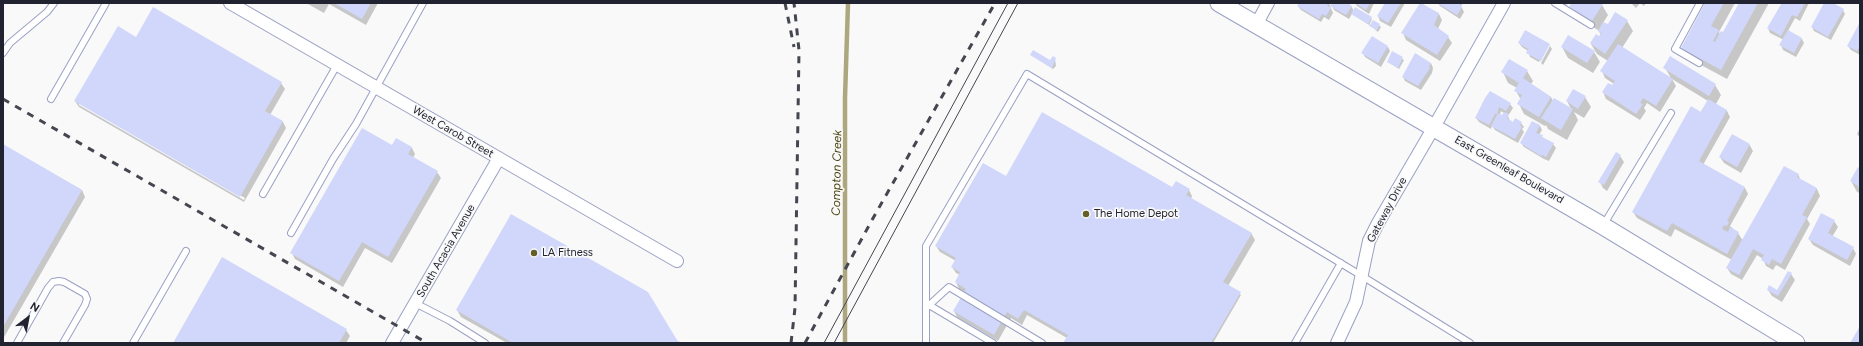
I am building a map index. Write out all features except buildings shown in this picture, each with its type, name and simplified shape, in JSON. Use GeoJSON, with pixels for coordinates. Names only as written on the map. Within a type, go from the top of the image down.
{"type":"FeatureCollection","features":[{"type":"Feature","properties":{"kind":"street","name":"West Carob Street"},"geometry":{"type":"LineString","coordinates":[[230,3],[677,260]]}},
{"type":"Feature","properties":{"kind":"street","name":"East Greenleaf Boulevard"},"geometry":{"type":"LineString","coordinates":[[1219,3],[1603,226],[1796,343]]}},
{"type":"Feature","properties":{"kind":"street"},"geometry":{"type":"LineString","coordinates":[[1256,25],[1268,3]]}},
{"type":"Feature","properties":{"kind":"street","name":"Gateway Drive"},"geometry":{"type":"LineString","coordinates":[[1337,343],[1356,302],[1369,241],[1504,3]]}},
{"type":"Feature","properties":{"kind":"street","name":"South Acacia Avenue"},"geometry":{"type":"LineString","coordinates":[[392,343],[499,158]]}},
{"type":"Feature","properties":{"kind":"lane"},"geometry":{"type":"LineString","coordinates":[[3,53],[10,43],[48,12],[54,3]]}},
{"type":"Feature","properties":{"kind":"lane"},"geometry":{"type":"LineString","coordinates":[[51,99],[106,3]]}},
{"type":"Feature","properties":{"kind":"lane"},"geometry":{"type":"LineString","coordinates":[[291,233],[333,159],[356,124],[375,87],[423,3]]}},
{"type":"Feature","properties":{"kind":"lane"},"geometry":{"type":"LineString","coordinates":[[1555,3],[1591,24]]}},
{"type":"Feature","properties":{"kind":"lane"},"geometry":{"type":"LineString","coordinates":[[1699,63],[1675,49],[1700,3]]}},
{"type":"Feature","properties":{"kind":"lane"},"geometry":{"type":"LineString","coordinates":[[263,194],[337,64]]}},
{"type":"Feature","properties":{"kind":"lane"},"geometry":{"type":"LineString","coordinates":[[926,343],[928,306],[926,246],[1027,74],[1341,263],[1470,343]]}},
{"type":"Feature","properties":{"kind":"lane"},"geometry":{"type":"LineString","coordinates":[[1603,226],[1671,113]]}},
{"type":"Feature","properties":{"kind":"lane"},"geometry":{"type":"LineString","coordinates":[[133,343],[186,251]]}},
{"type":"Feature","properties":{"kind":"lane"},"geometry":{"type":"LineString","coordinates":[[1296,343],[1341,263]]}},
{"type":"Feature","properties":{"kind":"lane"},"geometry":{"type":"LineString","coordinates":[[17,343],[48,288],[53,282],[59,281],[64,282],[85,294],[87,299],[63,343]]}},
{"type":"Feature","properties":{"kind":"lane"},"geometry":{"type":"LineString","coordinates":[[928,306],[949,287],[1042,343]]}},
{"type":"Feature","properties":{"kind":"lane"},"geometry":{"type":"LineString","coordinates":[[415,303],[450,321],[486,343]]}},
{"type":"Feature","properties":{"kind":"lane"},"geometry":{"type":"LineString","coordinates":[[928,306],[993,343]]}},
{"type":"Feature","properties":{"kind":"waterway","name":"Compton Creek"},"geometry":{"type":"LineString","coordinates":[[845,343],[845,98],[848,3]]}},
{"type":"Feature","properties":{"kind":"tram line"},"geometry":{"type":"LineString","coordinates":[[824,343],[1008,3]]}},
{"type":"Feature","properties":{"kind":"tram line"},"geometry":{"type":"LineString","coordinates":[[834,343],[1018,3]]}},
{"type":"Feature","properties":{"kind":"railway"},"geometry":{"type":"LineString","coordinates":[[785,3],[794,47]]}},
{"type":"Feature","properties":{"kind":"railway"},"geometry":{"type":"LineString","coordinates":[[791,343],[795,308],[799,50],[794,3]]}},
{"type":"Feature","properties":{"kind":"railway"},"geometry":{"type":"LineString","coordinates":[[805,343],[872,220],[995,3]]}},
{"type":"Feature","properties":{"kind":"railway"},"geometry":{"type":"LineString","coordinates":[[3,99],[427,343]]}},
{"type":"Feature","properties":{"kind":"place","name":"The Home Depot"},"geometry":{"type":"Point","coordinates":[1086,214]}},
{"type":"Feature","properties":{"kind":"place","name":"LA Fitness"},"geometry":{"type":"Point","coordinates":[534,253]}}]}
